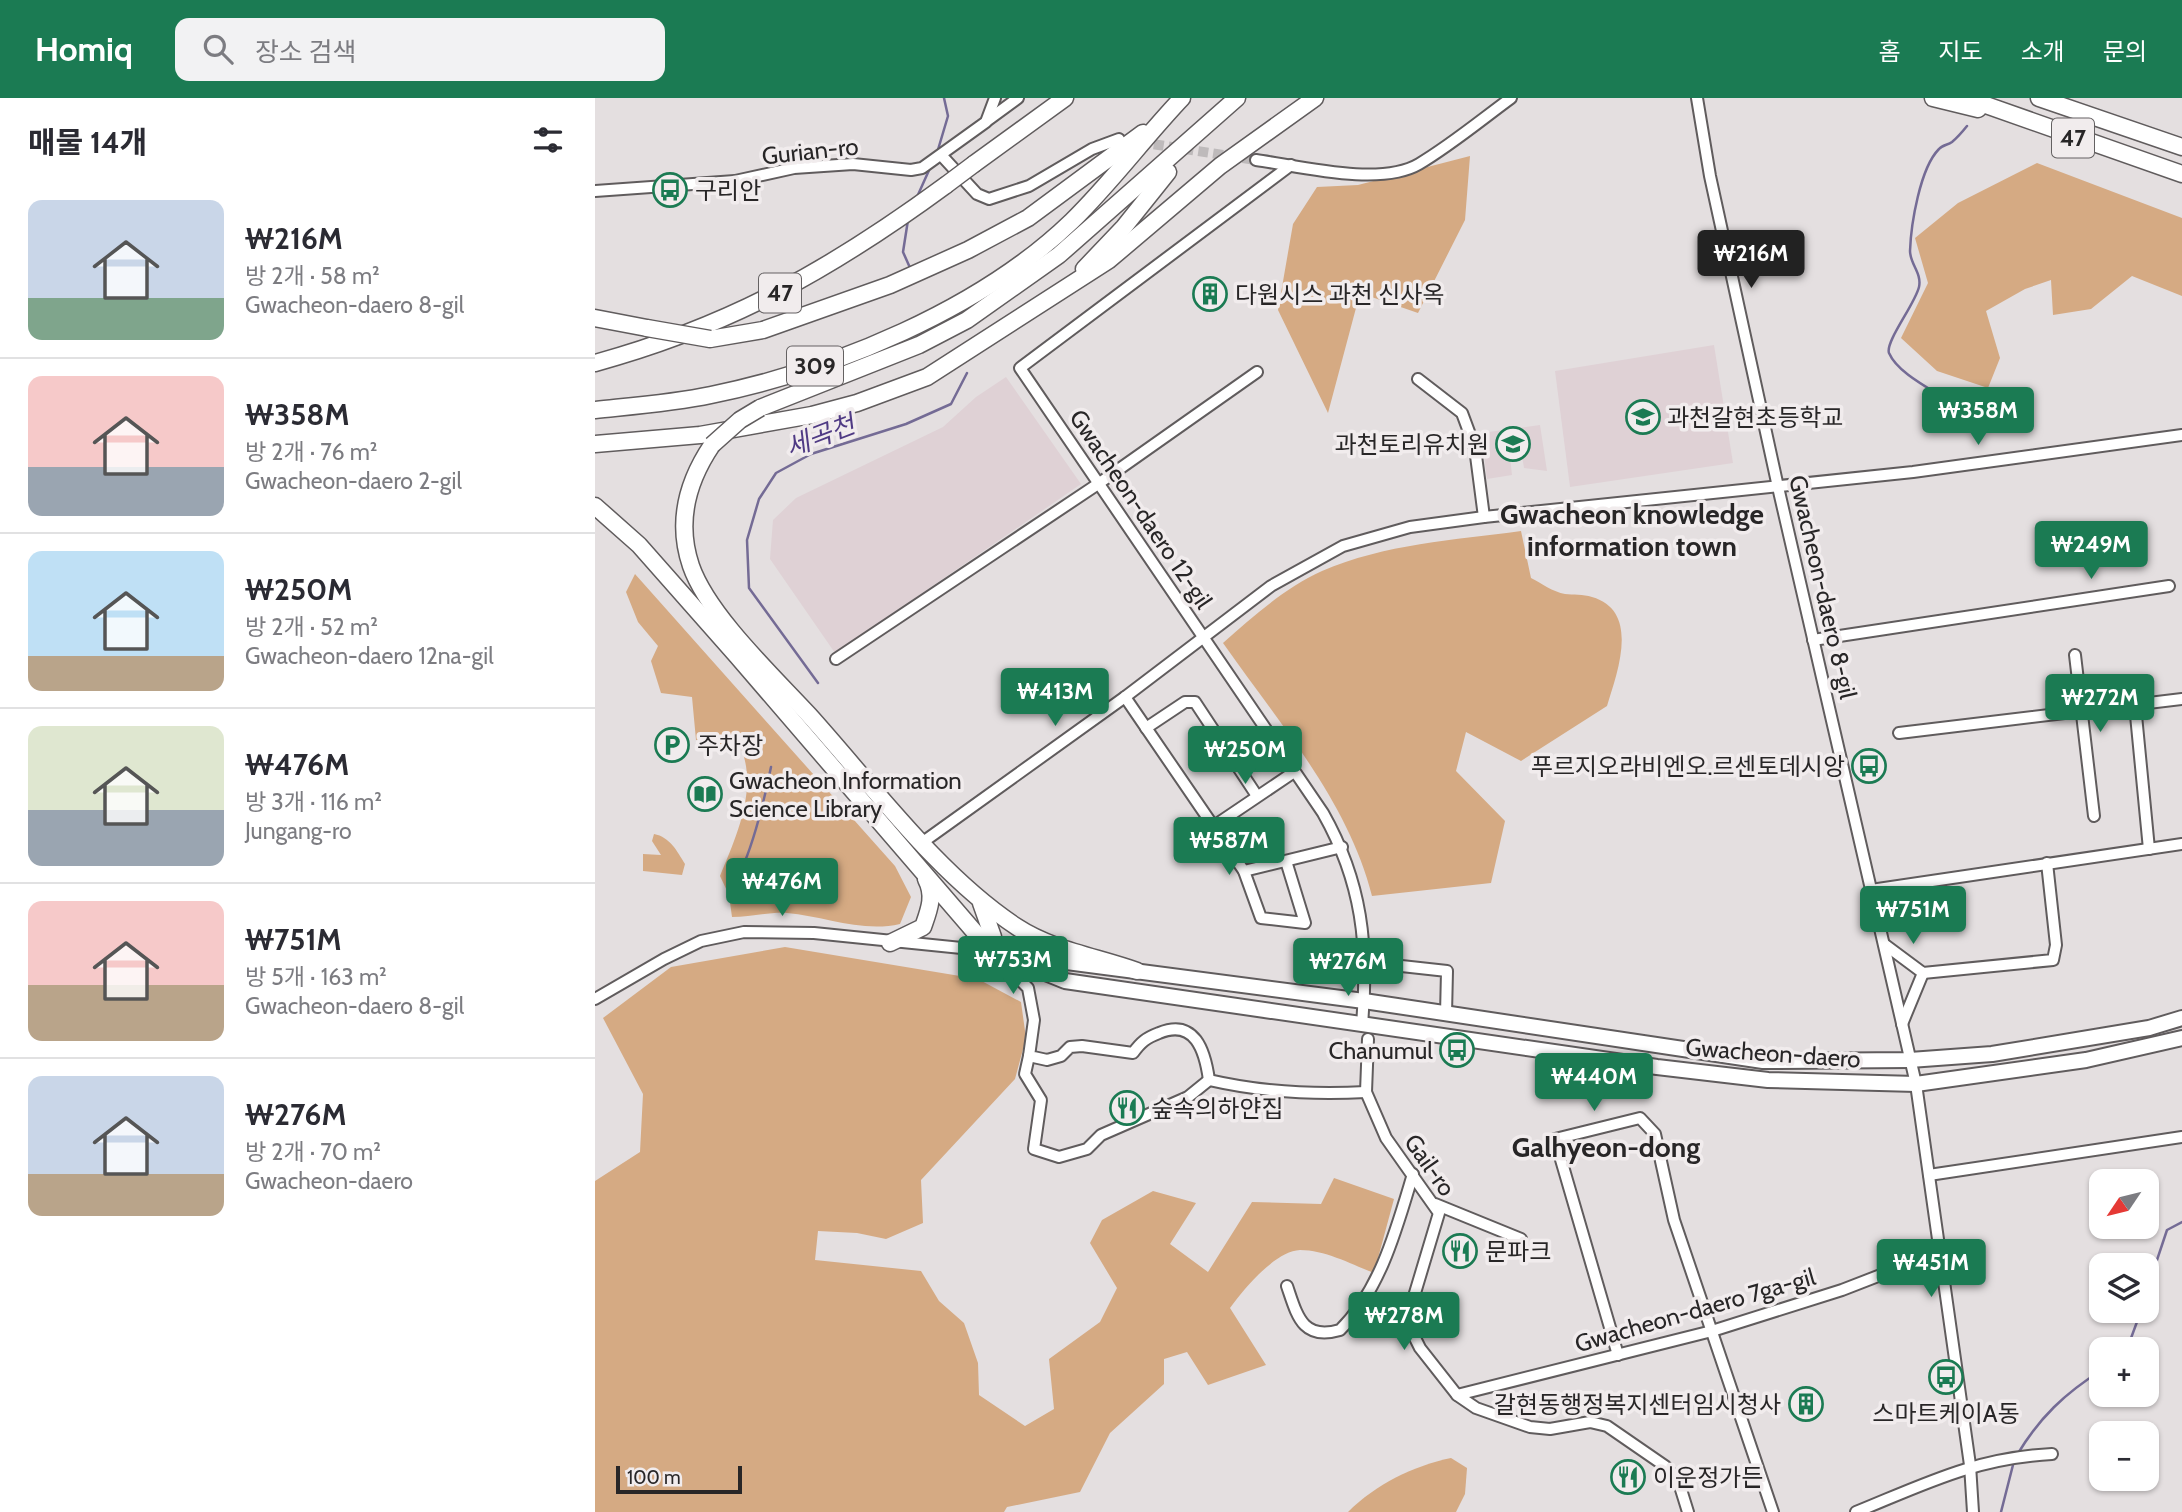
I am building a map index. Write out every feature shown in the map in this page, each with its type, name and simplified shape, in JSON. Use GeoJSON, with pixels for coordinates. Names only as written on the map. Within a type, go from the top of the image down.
{"type":"FeatureCollection","features":[{"type":"Feature","properties":{"kind":"highway","name":"47"},"geometry":{"type":"LineString","coordinates":[[595,363],[705,328],[781,293],[885,230],[1065,98]]}},
{"type":"Feature","properties":{"kind":"highway"},"geometry":{"type":"LineString","coordinates":[[595,318],[710,339],[763,330],[890,285],[968,250],[1028,218],[1122,146],[1157,124],[1182,98]]}},
{"type":"Feature","properties":{"kind":"highway"},"geometry":{"type":"LineString","coordinates":[[1137,971],[1048,943],[1019,929],[980,901],[923,842],[729,626],[692,568],[685,530],[684,504],[692,479],[712,445],[740,420],[760,408],[919,345],[967,320],[1059,255],[1193,140],[1237,98]]}},
{"type":"Feature","properties":{"kind":"highway"},"geometry":{"type":"LineString","coordinates":[[595,444],[701,435],[857,403],[927,377],[1109,260],[1249,144],[1315,98]]}},
{"type":"Feature","properties":{"kind":"highway"},"geometry":{"type":"LineString","coordinates":[[1933,98],[1960,106],[2012,114]]}},
{"type":"Feature","properties":{"kind":"highway","name":"47"},"geometry":{"type":"LineString","coordinates":[[1966,98],[2182,174]]}},
{"type":"Feature","properties":{"kind":"highway","name":"47"},"geometry":{"type":"LineString","coordinates":[[2039,98],[2182,147]]}},
{"type":"Feature","properties":{"kind":"highway","name":"309"},"geometry":{"type":"LineString","coordinates":[[595,410],[711,395],[811,368],[918,324],[992,286],[1072,221],[1157,124]]}},
{"type":"Feature","properties":{"kind":"highway"},"geometry":{"type":"LineString","coordinates":[[1059,294],[1123,227],[1193,140]]}},
{"type":"Feature","properties":{"kind":"highway"},"geometry":{"type":"LineString","coordinates":[[595,506],[666,576],[991,951]]}},
{"type":"Feature","properties":{"kind":"highway"},"geometry":{"type":"LineString","coordinates":[[890,943],[923,927],[930,907],[931,888],[923,874]]}},
{"type":"Feature","properties":{"kind":"highway"},"geometry":{"type":"LineString","coordinates":[[980,901],[993,937],[991,951]]}},
{"type":"Feature","properties":{"kind":"main road","name":"Gwacheon-daero"},"geometry":{"type":"LineString","coordinates":[[991,951],[1364,1001],[1763,1061],[1910,1060],[1992,1054],[2149,1028],[2182,1017]]}},
{"type":"Feature","properties":{"kind":"main road","name":"Gwacheon-daero"},"geometry":{"type":"LineString","coordinates":[[991,951],[1065,981],[1768,1080],[1916,1084],[2099,1057],[2182,1038]]}},
{"type":"Feature","properties":{"kind":"main road"},"geometry":{"type":"LineString","coordinates":[[1065,981],[1063,972],[1073,964]]}},
{"type":"Feature","properties":{"kind":"street"},"geometry":{"type":"LineString","coordinates":[[986,121],[995,98]]}},
{"type":"Feature","properties":{"kind":"street"},"geometry":{"type":"LineString","coordinates":[[1256,160],[1361,173],[1391,172],[1417,165],[1511,98]]}},
{"type":"Feature","properties":{"kind":"street","name":"Gwacheon-daero 8-gil"},"geometry":{"type":"LineString","coordinates":[[1697,98],[1710,176],[1778,487],[1916,1084],[1971,1465],[1973,1512]]}},
{"type":"Feature","properties":{"kind":"street","name":"Gurian-ro"},"geometry":{"type":"LineString","coordinates":[[595,191],[735,181],[794,168],[852,164],[911,170],[929,166],[1011,100]]}},
{"type":"Feature","properties":{"kind":"street"},"geometry":{"type":"LineString","coordinates":[[942,156],[977,194],[989,199],[1029,186],[1092,149],[1119,139]]}},
{"type":"Feature","properties":{"kind":"street","name":"Gwacheon-daero 12-gil"},"geometry":{"type":"LineString","coordinates":[[1291,165],[1020,368],[1342,847],[1356,889],[1365,962],[1362,1024]]}},
{"type":"Feature","properties":{"kind":"street"},"geometry":{"type":"LineString","coordinates":[[836,659],[1098,484],[1257,372]]}},
{"type":"Feature","properties":{"kind":"street"},"geometry":{"type":"LineString","coordinates":[[1418,379],[1462,414],[1475,448],[1484,517]]}},
{"type":"Feature","properties":{"kind":"street"},"geometry":{"type":"LineString","coordinates":[[923,842],[1125,698],[1271,586],[1343,546],[1410,527],[1484,517],[1778,487],[2182,435]]}},
{"type":"Feature","properties":{"kind":"street"},"geometry":{"type":"LineString","coordinates":[[1813,640],[2169,586]]}},
{"type":"Feature","properties":{"kind":"street"},"geometry":{"type":"LineString","coordinates":[[2075,655],[2094,816]]}},
{"type":"Feature","properties":{"kind":"street"},"geometry":{"type":"LineString","coordinates":[[1125,698],[1244,871],[1261,918],[1305,923],[1286,861]]}},
{"type":"Feature","properties":{"kind":"street"},"geometry":{"type":"LineString","coordinates":[[1899,733],[2182,699]]}},
{"type":"Feature","properties":{"kind":"street"},"geometry":{"type":"LineString","coordinates":[[1146,728],[1185,702],[1195,702],[1258,796]]}},
{"type":"Feature","properties":{"kind":"street"},"geometry":{"type":"LineString","coordinates":[[2135,705],[2149,849]]}},
{"type":"Feature","properties":{"kind":"street"},"geometry":{"type":"LineString","coordinates":[[1214,826],[1294,772]]}},
{"type":"Feature","properties":{"kind":"street"},"geometry":{"type":"LineString","coordinates":[[1871,890],[2182,844]]}},
{"type":"Feature","properties":{"kind":"street"},"geometry":{"type":"LineString","coordinates":[[1244,871],[1342,847]]}},
{"type":"Feature","properties":{"kind":"street"},"geometry":{"type":"LineString","coordinates":[[1884,944],[1923,973],[2053,960],[2056,945],[2047,863]]}},
{"type":"Feature","properties":{"kind":"street"},"geometry":{"type":"LineString","coordinates":[[595,999],[701,941],[744,932],[814,933],[890,943],[991,951],[1028,988],[1034,1020],[1025,1074],[1041,1101],[1034,1149],[1059,1157],[1087,1149],[1101,1135],[1188,1097],[1209,1080]]}},
{"type":"Feature","properties":{"kind":"street"},"geometry":{"type":"LineString","coordinates":[[1365,962],[1447,971],[1446,1014]]}},
{"type":"Feature","properties":{"kind":"street"},"geometry":{"type":"LineString","coordinates":[[1902,1024],[1923,973]]}},
{"type":"Feature","properties":{"kind":"street"},"geometry":{"type":"LineString","coordinates":[[1029,1056],[1047,1060],[1061,1056],[1070,1047],[1082,1046],[1133,1053],[1141,1041],[1172,1028],[1186,1031],[1199,1044],[1206,1058],[1209,1080]]}},
{"type":"Feature","properties":{"kind":"street","name":"Gail-ro"},"geometry":{"type":"LineString","coordinates":[[1368,1039],[1366,1092],[1386,1138],[1435,1204],[1438,1220],[1413,1295],[1410,1328],[1420,1348],[1458,1395],[1476,1408],[1530,1427],[1551,1429],[1590,1422],[1607,1426],[1665,1466],[1679,1483],[1688,1512]]}},
{"type":"Feature","properties":{"kind":"street"},"geometry":{"type":"LineString","coordinates":[[1209,1080],[1247,1089],[1293,1093],[1366,1092]]}},
{"type":"Feature","properties":{"kind":"street"},"geometry":{"type":"LineString","coordinates":[[1618,1355],[1555,1139],[1640,1118],[1655,1134],[1674,1220],[1773,1512]]}},
{"type":"Feature","properties":{"kind":"street"},"geometry":{"type":"LineString","coordinates":[[1929,1175],[2182,1137]]}},
{"type":"Feature","properties":{"kind":"street"},"geometry":{"type":"LineString","coordinates":[[1287,1286],[1304,1326],[1313,1332],[1341,1330],[1357,1311],[1392,1242],[1413,1174]]}},
{"type":"Feature","properties":{"kind":"street"},"geometry":{"type":"LineString","coordinates":[[1435,1204],[1521,1239]]}},
{"type":"Feature","properties":{"kind":"street","name":"Gwacheon-daero 7ga-gil"},"geometry":{"type":"LineString","coordinates":[[1458,1395],[1712,1331],[1842,1290],[1940,1252]]}},
{"type":"Feature","properties":{"kind":"street"},"geometry":{"type":"LineString","coordinates":[[1856,1512],[1971,1465],[1996,1459],[2052,1454]]}},
{"type":"Feature","properties":{"kind":"shaded area"},"geometry":{"type":"Polygon","coordinates":[[[1470,156],[1465,220],[1418,313],[1360,293],[1328,413],[1278,310],[1293,224],[1317,187],[1358,185],[1470,156]]]}},
{"type":"Feature","properties":{"kind":"shaded area"},"geometry":{"type":"Polygon","coordinates":[[[2037,163],[2182,218],[2182,296],[2132,276],[2091,309],[2053,315],[2051,280],[2025,289],[1986,311],[2000,358],[1988,388],[1937,371],[1901,338],[1928,283],[1915,238],[1958,203],[2037,163]]]}},
{"type":"Feature","properties":{"kind":"shaded area","name":"과천갈현초등학교"},"geometry":{"type":"Polygon","coordinates":[[[1714,345],[1733,463],[1570,487],[1555,371],[1714,345]]]}},
{"type":"Feature","properties":{"kind":"shaded area"},"geometry":{"type":"Polygon","coordinates":[[[1006,377],[1081,484],[835,653],[770,559],[773,520],[796,498],[943,427],[976,397],[1006,377]]]}},
{"type":"Feature","properties":{"kind":"shaded area","name":"과천토리유치원"},"geometry":{"type":"Polygon","coordinates":[[[1540,425],[1547,471],[1524,468],[1522,456],[1510,457],[1512,475],[1487,479],[1481,433],[1540,425]]]}},
{"type":"Feature","properties":{"kind":"shaded area"},"geometry":{"type":"Polygon","coordinates":[[[1521,531],[1531,578],[1561,593],[1592,597],[1607,604],[1616,615],[1622,644],[1607,706],[1521,761],[1466,732],[1456,771],[1505,821],[1491,883],[1372,896],[1361,861],[1329,795],[1223,643],[1282,594],[1322,571],[1395,549],[1521,531]]]}},
{"type":"Feature","properties":{"kind":"shaded area"},"geometry":{"type":"Polygon","coordinates":[[[635,574],[895,866],[911,897],[900,924],[872,927],[787,913],[732,917],[729,895],[720,876],[743,813],[746,764],[741,748],[696,740],[692,697],[661,693],[651,661],[658,646],[638,622],[626,592],[635,574]]]}},
{"type":"Feature","properties":{"kind":"shaded area"},"geometry":{"type":"Polygon","coordinates":[[[654,834],[669,841],[676,850],[685,864],[682,875],[643,871],[643,854],[661,855],[652,841],[654,834]]]}},
{"type":"Feature","properties":{"kind":"shaded area"},"geometry":{"type":"Polygon","coordinates":[[[785,947],[978,979],[1021,1002],[1026,1038],[1015,1079],[921,1180],[923,1223],[886,1239],[857,1233],[818,1231],[815,1260],[921,1271],[939,1301],[964,1323],[978,1363],[979,1395],[1025,1426],[1054,1409],[1049,1359],[1100,1322],[1117,1288],[1090,1243],[1102,1220],[1153,1191],[1196,1203],[1170,1244],[1208,1272],[1252,1202],[1321,1204],[1334,1178],[1394,1199],[1374,1273],[1319,1252],[1300,1250],[1280,1257],[1252,1282],[1230,1308],[1266,1365],[1208,1385],[1187,1352],[1164,1359],[1164,1384],[1110,1433],[1080,1492],[1007,1507],[1004,1512],[595,1512],[595,1181],[640,1152],[643,1094],[603,1018],[671,967],[785,947]]]}},
{"type":"Feature","properties":{"kind":"shaded area"},"geometry":{"type":"Polygon","coordinates":[[[1451,1458],[1467,1468],[1465,1494],[1456,1512],[1348,1512],[1371,1493],[1396,1478],[1451,1458]]]}},
{"type":"Feature","properties":{"kind":"waterway","name":"세곡천"},"geometry":{"type":"LineString","coordinates":[[937,153],[948,116],[944,98]]}},
{"type":"Feature","properties":{"kind":"waterway"},"geometry":{"type":"LineString","coordinates":[[1952,403],[1900,368],[1889,353],[1889,348],[1919,287],[1919,277],[1910,251],[1912,226],[1922,183],[1932,158],[1939,149],[1952,142],[1967,126]]}},
{"type":"Feature","properties":{"kind":"waterway","name":"세곡천"},"geometry":{"type":"LineString","coordinates":[[917,197],[930,168]]}},
{"type":"Feature","properties":{"kind":"waterway","name":"세곡천"},"geometry":{"type":"LineString","coordinates":[[908,220],[903,252],[911,270]]}},
{"type":"Feature","properties":{"kind":"waterway","name":"세곡천"},"geometry":{"type":"LineString","coordinates":[[818,683],[749,588],[747,540],[759,499],[776,473],[811,454],[906,424],[951,404],[967,373]]}},
{"type":"Feature","properties":{"kind":"waterway","name":"세곡천"},"geometry":{"type":"LineString","coordinates":[[732,886],[751,846],[771,767]]}},
{"type":"Feature","properties":{"kind":"waterway"},"geometry":{"type":"LineString","coordinates":[[2159,1254],[2167,1230],[2182,1222]]}},
{"type":"Feature","properties":{"kind":"waterway"},"geometry":{"type":"LineString","coordinates":[[2131,1337],[2137,1323]]}},
{"type":"Feature","properties":{"kind":"waterway"},"geometry":{"type":"LineString","coordinates":[[2017,1455],[2034,1429],[2054,1407],[2089,1379]]}},
{"type":"Feature","properties":{"kind":"waterway"},"geometry":{"type":"LineString","coordinates":[[2001,1512],[2014,1461]]}},
{"type":"Feature","properties":{"kind":"tunnel"},"geometry":{"type":"LineString","coordinates":[[1139,142],[1256,160]]}},
{"type":"Feature","properties":{"kind":"place","name":"구리안"},"geometry":{"type":"Point","coordinates":[670,190]}},
{"type":"Feature","properties":{"kind":"place","name":"다원시스 과천 신사옥"},"geometry":{"type":"Point","coordinates":[1210,294]}},
{"type":"Feature","properties":{"kind":"place","name":"과천갈현초등학교"},"geometry":{"type":"Point","coordinates":[1643,417]}},
{"type":"Feature","properties":{"kind":"place","name":"과천토리유치원"},"geometry":{"type":"Point","coordinates":[1513,444]}},
{"type":"Feature","properties":{"kind":"place","name":"주차장"},"geometry":{"type":"Point","coordinates":[672,745]}},
{"type":"Feature","properties":{"kind":"place","name":"푸르지오라비엔오.르센토데시앙"},"geometry":{"type":"Point","coordinates":[1869,766]}},
{"type":"Feature","properties":{"kind":"place","name":"Gwacheon Information Science Library"},"geometry":{"type":"Point","coordinates":[705,794]}},
{"type":"Feature","properties":{"kind":"place","name":"Chanumul"},"geometry":{"type":"Point","coordinates":[1457,1050]}},
{"type":"Feature","properties":{"kind":"place","name":"숲속의하얀집"},"geometry":{"type":"Point","coordinates":[1127,1108]}},
{"type":"Feature","properties":{"kind":"place","name":"문파크"},"geometry":{"type":"Point","coordinates":[1460,1251]}},
{"type":"Feature","properties":{"kind":"place","name":"스마트케이A동"},"geometry":{"type":"Point","coordinates":[1946,1377]}},
{"type":"Feature","properties":{"kind":"place","name":"갈현동행정복지센터임시청사"},"geometry":{"type":"Point","coordinates":[1806,1404]}},
{"type":"Feature","properties":{"kind":"place","name":"이운정가든"},"geometry":{"type":"Point","coordinates":[1628,1477]}},
{"type":"Feature","properties":{"kind":"district","name":"Gwacheon knowledge information town"},"geometry":{"type":"Point","coordinates":[1632,530]}},
{"type":"Feature","properties":{"kind":"district","name":"Galhyeon-dong"},"geometry":{"type":"Point","coordinates":[1606,1147]}}]}
